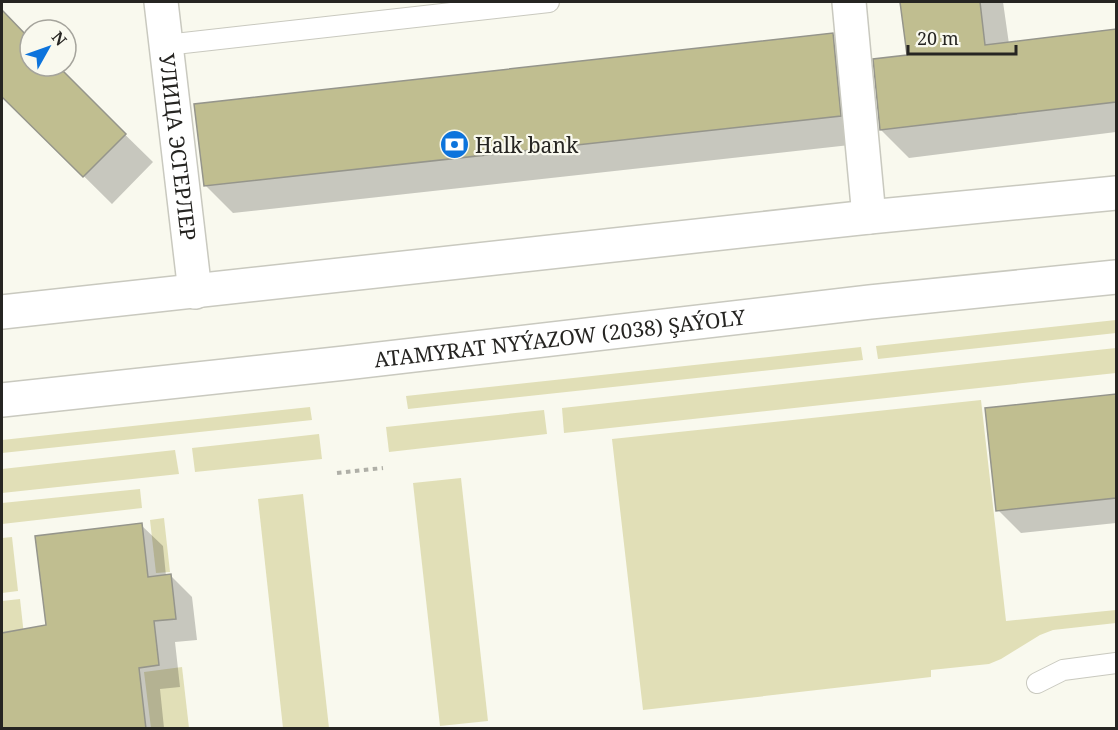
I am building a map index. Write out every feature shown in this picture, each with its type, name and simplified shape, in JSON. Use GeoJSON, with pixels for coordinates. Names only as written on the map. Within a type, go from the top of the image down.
{"type":"FeatureCollection","features":[{"type":"Feature","properties":{"kind":"main road","name":"УЛИЦА ЭСГЕРЛЕР"},"geometry":{"type":"LineString","coordinates":[[161,2],[195,292]]}},
{"type":"Feature","properties":{"kind":"main road"},"geometry":{"type":"LineString","coordinates":[[849,2],[870,217]]}},
{"type":"Feature","properties":{"kind":"main road"},"geometry":{"type":"LineString","coordinates":[[2,312],[870,217],[1116,193]]}},
{"type":"Feature","properties":{"kind":"main road","name":"ATAMYRAT NYÝAZOW (2038) ŞAÝOLY"},"geometry":{"type":"LineString","coordinates":[[2,400],[870,302],[1116,277]]}},
{"type":"Feature","properties":{"kind":"lane"},"geometry":{"type":"LineString","coordinates":[[166,45],[549,2]]}},
{"type":"Feature","properties":{"kind":"lane"},"geometry":{"type":"LineString","coordinates":[[1037,683],[1063,670],[1116,663]]}},
{"type":"Feature","properties":{"kind":"path"},"geometry":{"type":"LineString","coordinates":[[337,473],[383,468]]}},
{"type":"Feature","properties":{"kind":"shaded area"},"geometry":{"type":"Polygon","coordinates":[[[1116,320],[1116,333],[878,359],[876,346],[1116,320]]]}},
{"type":"Feature","properties":{"kind":"shaded area"},"geometry":{"type":"Polygon","coordinates":[[[861,347],[863,360],[408,409],[406,396],[861,347]]]}},
{"type":"Feature","properties":{"kind":"shaded area"},"geometry":{"type":"Polygon","coordinates":[[[1116,348],[1116,373],[564,433],[562,408],[1116,348]]]}},
{"type":"Feature","properties":{"kind":"shaded area"},"geometry":{"type":"Polygon","coordinates":[[[981,400],[1006,621],[1116,610],[1116,623],[1053,630],[989,664],[931,670],[931,677],[643,710],[612,439],[981,400]]]}},
{"type":"Feature","properties":{"kind":"shaded area"},"geometry":{"type":"Polygon","coordinates":[[[310,407],[312,420],[2,453],[2,440],[310,407]]]}},
{"type":"Feature","properties":{"kind":"shaded area"},"geometry":{"type":"Polygon","coordinates":[[[544,410],[547,434],[389,452],[386,427],[544,410]]]}},
{"type":"Feature","properties":{"kind":"shaded area"},"geometry":{"type":"Polygon","coordinates":[[[319,434],[322,459],[195,472],[192,448],[319,434]]]}},
{"type":"Feature","properties":{"kind":"shaded area"},"geometry":{"type":"Polygon","coordinates":[[[175,450],[179,474],[2,493],[2,469],[175,450]]]}},
{"type":"Feature","properties":{"kind":"shaded area"},"geometry":{"type":"Polygon","coordinates":[[[461,478],[488,721],[440,726],[413,483],[461,478]]]}},
{"type":"Feature","properties":{"kind":"shaded area"},"geometry":{"type":"Polygon","coordinates":[[[140,489],[142,508],[2,524],[2,503],[140,489]]]}},
{"type":"Feature","properties":{"kind":"shaded area"},"geometry":{"type":"Polygon","coordinates":[[[303,494],[329,728],[283,728],[258,499],[303,494]]]}},
{"type":"Feature","properties":{"kind":"shaded area"},"geometry":{"type":"Polygon","coordinates":[[[164,518],[170,572],[156,573],[150,520],[164,518]]]}},
{"type":"Feature","properties":{"kind":"shaded area"},"geometry":{"type":"Polygon","coordinates":[[[12,537],[18,591],[2,593],[2,538],[12,537]]]}},
{"type":"Feature","properties":{"kind":"shaded area"},"geometry":{"type":"Polygon","coordinates":[[[20,599],[27,663],[2,666],[2,601],[20,599]]]}},
{"type":"Feature","properties":{"kind":"shaded area"},"geometry":{"type":"Polygon","coordinates":[[[182,667],[189,728],[151,728],[144,672],[182,667]]]}},
{"type":"Feature","properties":{"kind":"building"},"geometry":{"type":"Polygon","coordinates":[[[900,2],[980,2],[985,45],[1116,29],[1116,102],[880,130],[873,59],[907,55],[900,2]]]}},
{"type":"Feature","properties":{"kind":"building"},"geometry":{"type":"Polygon","coordinates":[[[2,10],[18,27],[18,78],[70,78],[126,134],[83,177],[2,97],[2,10]]]}},
{"type":"Feature","properties":{"kind":"building"},"geometry":{"type":"Polygon","coordinates":[[[833,33],[841,116],[204,186],[194,104],[833,33]]]}},
{"type":"Feature","properties":{"kind":"building"},"geometry":{"type":"Polygon","coordinates":[[[1116,394],[1116,498],[996,511],[985,408],[1116,394]]]}},
{"type":"Feature","properties":{"kind":"building"},"geometry":{"type":"Polygon","coordinates":[[[142,523],[148,577],[171,574],[176,619],[154,621],[159,665],[139,668],[146,729],[2,729],[2,633],[46,625],[35,536],[142,523]]]}},
{"type":"Feature","properties":{"kind":"place","name":"Halk bank"},"geometry":{"type":"Point","coordinates":[454,145]}}]}
